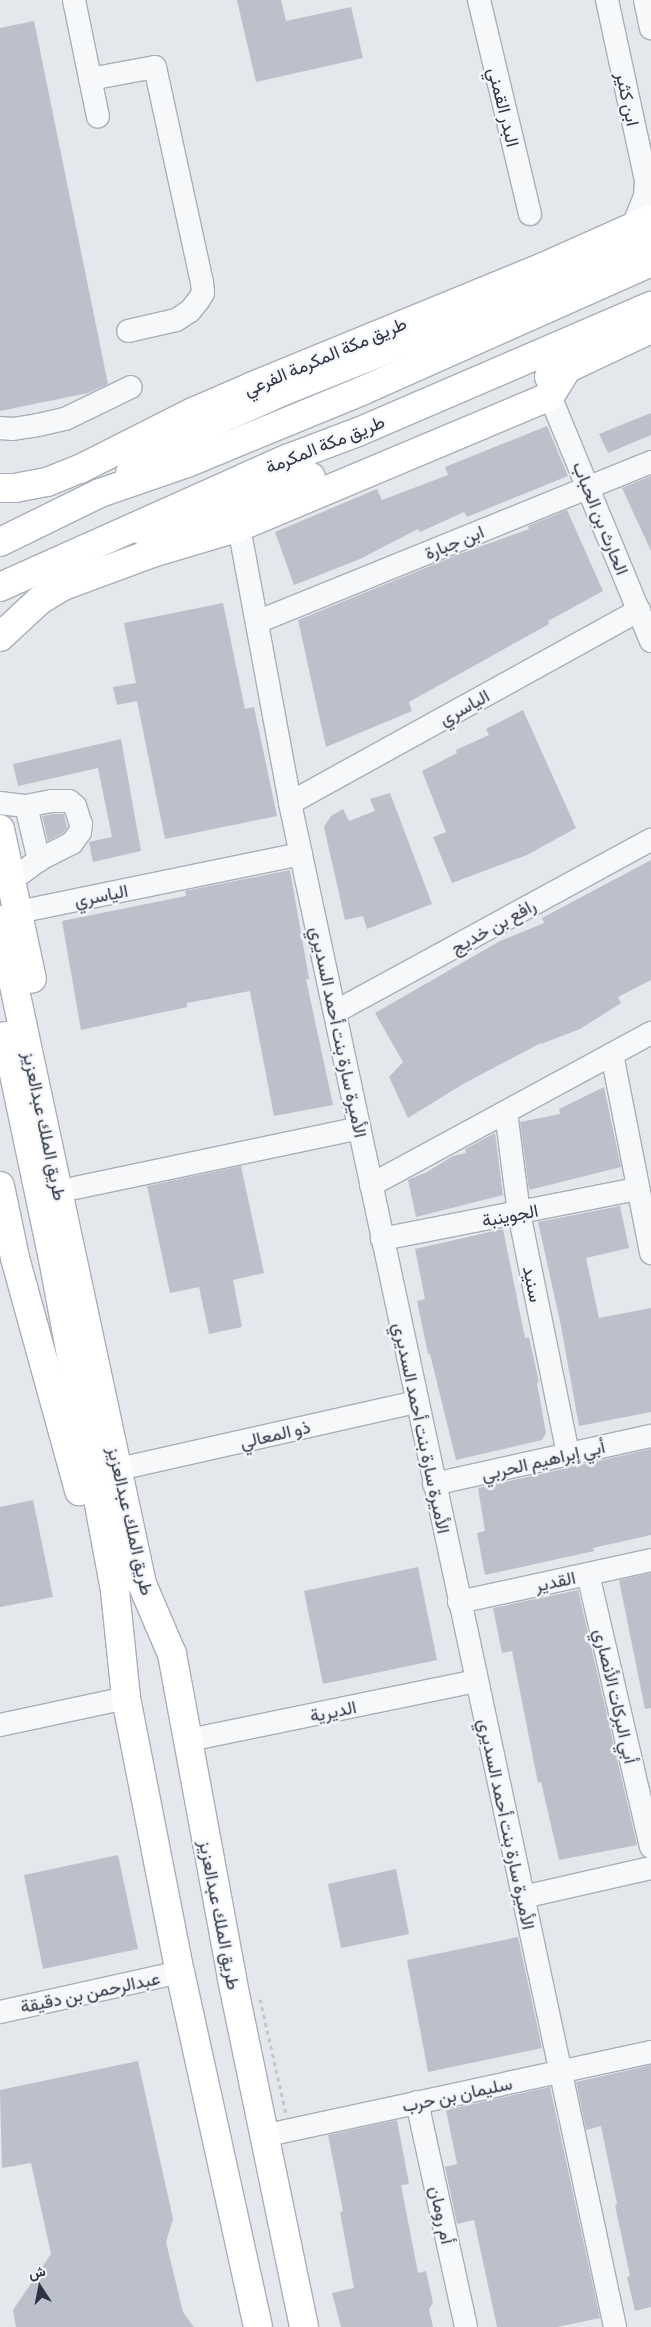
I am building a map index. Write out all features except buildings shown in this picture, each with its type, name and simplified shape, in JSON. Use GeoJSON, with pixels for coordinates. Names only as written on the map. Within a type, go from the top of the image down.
{"type":"FeatureCollection","features":[{"type":"Feature","properties":{"kind":"main road"},"geometry":{"type":"LineString","coordinates":[[100,493],[162,451],[216,421],[286,390],[446,326],[621,252],[645,227]]}},
{"type":"Feature","properties":{"kind":"main road","name":"طريق مكة المكرمة الفرعي"},"geometry":{"type":"LineString","coordinates":[[0,488],[15,488],[47,482],[80,469],[196,411],[253,386],[645,227]]}},
{"type":"Feature","properties":{"kind":"main road","name":"طريق مكة المكرمة"},"geometry":{"type":"LineString","coordinates":[[0,542],[100,493],[187,463],[355,393],[651,262]]}},
{"type":"Feature","properties":{"kind":"main road","name":"طريق مكة المكرمة"},"geometry":{"type":"LineString","coordinates":[[0,587],[289,458],[358,432],[651,306]]}},
{"type":"Feature","properties":{"kind":"main road"},"geometry":{"type":"LineString","coordinates":[[100,542],[197,518],[292,485],[566,370],[640,334]]}},
{"type":"Feature","properties":{"kind":"main road"},"geometry":{"type":"LineString","coordinates":[[0,637],[40,600],[63,586],[152,553],[239,527],[550,396],[566,370]]}},
{"type":"Feature","properties":{"kind":"main road"},"geometry":{"type":"LineString","coordinates":[[0,829],[11,880],[9,916],[75,1188],[172,1654]]}},
{"type":"Feature","properties":{"kind":"main road","name":"طريق الملك عبدالعزيز"},"geometry":{"type":"LineString","coordinates":[[9,916],[142,1584],[172,1654],[189,1740],[201,1818],[263,2136],[304,2327]]}},
{"type":"Feature","properties":{"kind":"main road","name":"طريق الملك عبدالعزيز"},"geometry":{"type":"LineString","coordinates":[[0,1010],[53,1259],[115,1591],[126,1698],[180,1972],[258,2327]]}},
{"type":"Feature","properties":{"kind":"main road"},"geometry":{"type":"LineString","coordinates":[[0,1186],[8,1259],[73,1465],[106,1614],[122,1668]]}},
{"type":"Feature","properties":{"kind":"street"},"geometry":{"type":"LineString","coordinates":[[74,0],[98,118]]}},
{"type":"Feature","properties":{"kind":"street","name":"البدر القمني"},"geometry":{"type":"LineString","coordinates":[[478,0],[530,214]]}},
{"type":"Feature","properties":{"kind":"street","name":"ابن كثير"},"geometry":{"type":"LineString","coordinates":[[607,0],[647,169],[645,227]]}},
{"type":"Feature","properties":{"kind":"street"},"geometry":{"type":"LineString","coordinates":[[645,0],[651,28]]}},
{"type":"Feature","properties":{"kind":"street"},"geometry":{"type":"LineString","coordinates":[[90,79],[155,67],[202,282],[203,293],[190,311],[176,320],[128,331]]}},
{"type":"Feature","properties":{"kind":"street"},"geometry":{"type":"LineString","coordinates":[[0,428],[13,429],[65,419],[131,387]]}},
{"type":"Feature","properties":{"kind":"street","name":"الحارث بن الحباب"},"geometry":{"type":"LineString","coordinates":[[550,396],[651,641]]}},
{"type":"Feature","properties":{"kind":"street","name":"ابن جبارة"},"geometry":{"type":"LineString","coordinates":[[257,622],[651,462]]}},
{"type":"Feature","properties":{"kind":"street","name":"الأميرة سارة بنت أحمد السديري"},"geometry":{"type":"LineString","coordinates":[[239,527],[290,803],[459,1602],[616,2327]]}},
{"type":"Feature","properties":{"kind":"street","name":"الياسري"},"geometry":{"type":"LineString","coordinates":[[290,803],[639,610]]}},
{"type":"Feature","properties":{"kind":"street"},"geometry":{"type":"LineString","coordinates":[[0,803],[26,806],[64,800],[75,806],[79,815],[80,832],[72,843],[39,860],[11,880]]}},
{"type":"Feature","properties":{"kind":"street"},"geometry":{"type":"LineString","coordinates":[[26,806],[39,860]]}},
{"type":"Feature","properties":{"kind":"street","name":"رافع بن خديج"},"geometry":{"type":"LineString","coordinates":[[335,1012],[651,840]]}},
{"type":"Feature","properties":{"kind":"street","name":"الياسري"},"geometry":{"type":"LineString","coordinates":[[9,916],[301,854]]}},
{"type":"Feature","properties":{"kind":"street"},"geometry":{"type":"LineString","coordinates":[[371,1185],[651,1033]]}},
{"type":"Feature","properties":{"kind":"street"},"geometry":{"type":"LineString","coordinates":[[612,1054],[651,1253]]}},
{"type":"Feature","properties":{"kind":"street","name":"سنيد"},"geometry":{"type":"LineString","coordinates":[[506,1112],[519,1213],[568,1454]]}},
{"type":"Feature","properties":{"kind":"street"},"geometry":{"type":"LineString","coordinates":[[75,1188],[359,1128]]}},
{"type":"Feature","properties":{"kind":"street","name":"الجوينبة"},"geometry":{"type":"LineString","coordinates":[[382,1239],[638,1189]]}},
{"type":"Feature","properties":{"kind":"street","name":"ذو المعالي"},"geometry":{"type":"LineString","coordinates":[[132,1466],[417,1402]]}},
{"type":"Feature","properties":{"kind":"street","name":"أبي إبراهيم الحربي"},"geometry":{"type":"LineString","coordinates":[[434,1484],[651,1436]]}},
{"type":"Feature","properties":{"kind":"street","name":"القدير"},"geometry":{"type":"LineString","coordinates":[[459,1602],[651,1560]]}},
{"type":"Feature","properties":{"kind":"street","name":"أبي البركات الأنصاري"},"geometry":{"type":"LineString","coordinates":[[588,1574],[651,1847]]}},
{"type":"Feature","properties":{"kind":"street","name":"الديرية"},"geometry":{"type":"LineString","coordinates":[[189,1740],[476,1681]]}},
{"type":"Feature","properties":{"kind":"street"},"geometry":{"type":"LineString","coordinates":[[0,1725],[126,1698]]}},
{"type":"Feature","properties":{"kind":"street"},"geometry":{"type":"LineString","coordinates":[[523,1897],[651,1868]]}},
{"type":"Feature","properties":{"kind":"street","name":"عبدالرحمن بن دقيقة"},"geometry":{"type":"LineString","coordinates":[[0,2012],[180,1972]]}},
{"type":"Feature","properties":{"kind":"street","name":"سليمان بن حرب"},"geometry":{"type":"LineString","coordinates":[[263,2136],[651,2052]]}},
{"type":"Feature","properties":{"kind":"street","name":"أم رومان"},"geometry":{"type":"LineString","coordinates":[[417,2102],[466,2327]]}}]}
